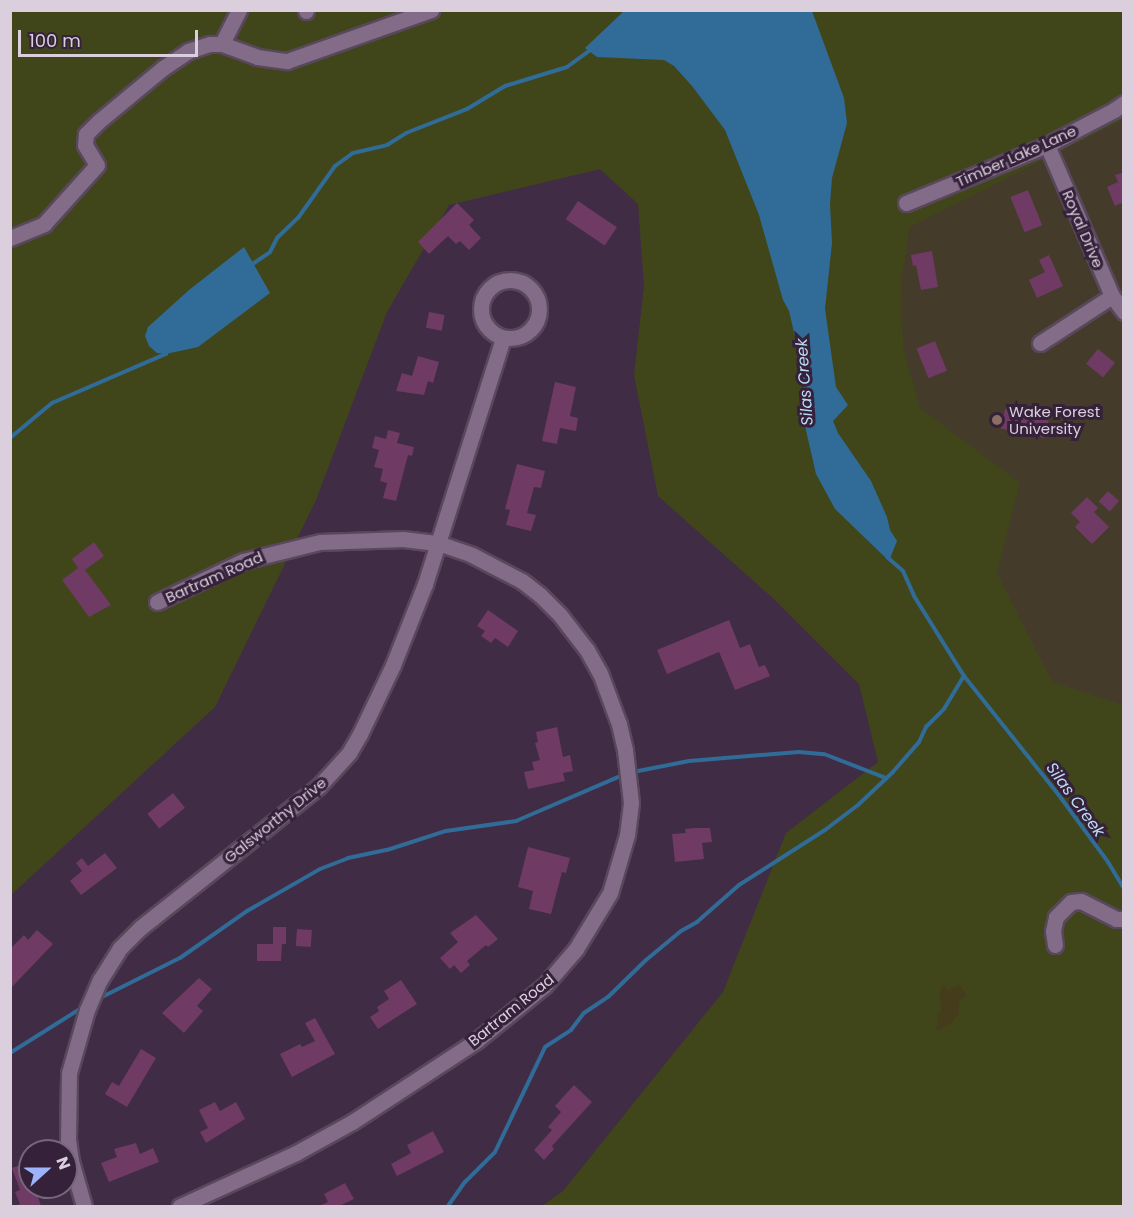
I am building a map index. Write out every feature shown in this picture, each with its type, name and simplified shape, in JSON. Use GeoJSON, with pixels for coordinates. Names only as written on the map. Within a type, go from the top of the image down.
{"type":"FeatureCollection","features":[{"type":"Feature","properties":{"kind":"street"},"geometry":{"type":"LineString","coordinates":[[222,44],[239,10]]}},
{"type":"Feature","properties":{"kind":"street"},"geometry":{"type":"LineString","coordinates":[[10,238],[44,224],[97,165],[85,145],[86,134],[163,68],[188,51],[210,44],[222,44],[257,57],[287,61],[431,10]]}},
{"type":"Feature","properties":{"kind":"street","name":"Timber Lake Lane"},"geometry":{"type":"LineString","coordinates":[[906,203],[1047,145],[1124,103]]}},
{"type":"Feature","properties":{"kind":"street","name":"Royal Drive"},"geometry":{"type":"LineString","coordinates":[[1047,145],[1112,296],[1124,312]]}},
{"type":"Feature","properties":{"kind":"street"},"geometry":{"type":"LineString","coordinates":[[1040,343],[1112,296]]}},
{"type":"Feature","properties":{"kind":"street","name":"Galsworthy Drive"},"geometry":{"type":"LineString","coordinates":[[84,1206],[69,1150],[69,1073],[84,1020],[100,980],[120,948],[140,928],[295,807],[319,786],[349,753],[375,706],[393,665],[438,543],[504,338]]}},
{"type":"Feature","properties":{"kind":"street","name":"Bartram Road"},"geometry":{"type":"LineString","coordinates":[[157,602],[243,561],[292,547],[380,538],[438,543],[491,564],[522,581],[540,595],[575,632],[600,673],[611,698],[625,750],[631,802],[625,843],[610,893],[582,941],[559,971],[515,1011],[476,1041],[408,1087],[304,1149],[180,1206]]}},
{"type":"Feature","properties":{"kind":"street"},"geometry":{"type":"LineString","coordinates":[[1055,945],[1053,931],[1056,917],[1071,902],[1081,901],[1116,919],[1124,919]]}},
{"type":"Feature","properties":{"kind":"shaded area","name":"Wake Forest University"},"geometry":{"type":"Polygon","coordinates":[[[1123,11],[1123,888],[976,816],[870,208],[1123,11]]]}},
{"type":"Feature","properties":{"kind":"green space"},"geometry":{"type":"Polygon","coordinates":[[[10,11],[1123,11],[1123,120],[910,227],[901,284],[903,347],[920,408],[1020,483],[997,573],[1052,682],[1123,705],[1123,1206],[542,1206],[563,1191],[723,992],[786,833],[878,762],[859,684],[775,600],[658,496],[634,375],[644,286],[638,204],[600,169],[449,205],[387,312],[316,500],[215,707],[11,895],[10,11]]]}},
{"type":"Feature","properties":{"kind":"sand"},"geometry":{"type":"Polygon","coordinates":[[[944,984],[947,990],[959,984],[967,995],[959,1002],[959,1014],[949,1025],[938,1031],[935,1028],[938,1026],[937,1015],[942,1008],[939,992],[944,984]]]}},
{"type":"Feature","properties":{"kind":"water"},"geometry":{"type":"Polygon","coordinates":[[[624,11],[812,11],[844,98],[847,123],[832,178],[830,204],[832,243],[825,309],[836,387],[848,405],[833,421],[838,433],[871,481],[887,517],[890,530],[897,541],[889,561],[835,509],[816,474],[805,426],[803,371],[789,311],[783,300],[759,215],[725,130],[692,86],[674,66],[664,60],[597,57],[585,48],[624,11]]]}},
{"type":"Feature","properties":{"kind":"water"},"geometry":{"type":"Polygon","coordinates":[[[244,247],[270,293],[198,347],[166,354],[157,353],[149,346],[145,336],[148,327],[189,290],[244,247]]]}},
{"type":"Feature","properties":{"kind":"building"},"geometry":{"type":"Polygon","coordinates":[[[1124,172],[1124,202],[1115,206],[1107,187],[1118,182],[1115,175],[1124,172]]]}},
{"type":"Feature","properties":{"kind":"building"},"geometry":{"type":"Polygon","coordinates":[[[1028,190],[1042,225],[1025,232],[1010,197],[1028,190]]]}},
{"type":"Feature","properties":{"kind":"building"},"geometry":{"type":"Polygon","coordinates":[[[578,201],[617,227],[605,246],[566,219],[578,201]]]}},
{"type":"Feature","properties":{"kind":"building"},"geometry":{"type":"Polygon","coordinates":[[[457,203],[474,220],[469,225],[481,238],[469,250],[460,241],[456,244],[448,236],[429,254],[418,242],[457,203]]]}},
{"type":"Feature","properties":{"kind":"building"},"geometry":{"type":"Polygon","coordinates":[[[932,251],[938,287],[921,290],[916,265],[913,266],[911,255],[932,251]]]}},
{"type":"Feature","properties":{"kind":"building"},"geometry":{"type":"Polygon","coordinates":[[[1049,255],[1063,286],[1037,298],[1029,280],[1045,272],[1039,260],[1049,255]]]}},
{"type":"Feature","properties":{"kind":"building"},"geometry":{"type":"Polygon","coordinates":[[[429,312],[445,315],[442,331],[426,328],[429,312]]]}},
{"type":"Feature","properties":{"kind":"building"},"geometry":{"type":"Polygon","coordinates":[[[935,341],[947,371],[928,378],[916,348],[935,341]]]}},
{"type":"Feature","properties":{"kind":"building"},"geometry":{"type":"Polygon","coordinates":[[[1098,349],[1115,363],[1103,378],[1086,364],[1098,349]]]}},
{"type":"Feature","properties":{"kind":"building"},"geometry":{"type":"Polygon","coordinates":[[[418,356],[439,362],[433,383],[428,381],[424,395],[396,391],[402,373],[412,376],[418,356]]]}},
{"type":"Feature","properties":{"kind":"building"},"geometry":{"type":"Polygon","coordinates":[[[555,382],[576,387],[570,416],[578,418],[576,431],[560,428],[557,444],[542,441],[555,382]]]}},
{"type":"Feature","properties":{"kind":"building"},"geometry":{"type":"Polygon","coordinates":[[[1005,409],[1049,418],[1045,438],[1001,429],[1005,409]]]}},
{"type":"Feature","properties":{"kind":"building"},"geometry":{"type":"Polygon","coordinates":[[[388,430],[400,433],[397,443],[414,447],[412,456],[408,455],[396,501],[383,498],[387,483],[380,481],[383,469],[374,467],[379,450],[372,448],[375,436],[386,439],[388,430]]]}},
{"type":"Feature","properties":{"kind":"building"},"geometry":{"type":"Polygon","coordinates":[[[517,464],[545,471],[541,488],[534,487],[527,513],[536,515],[531,531],[506,525],[510,510],[505,509],[517,464]]]}},
{"type":"Feature","properties":{"kind":"building"},"geometry":{"type":"Polygon","coordinates":[[[1108,491],[1119,501],[1110,511],[1099,501],[1108,491]]]}},
{"type":"Feature","properties":{"kind":"building"},"geometry":{"type":"Polygon","coordinates":[[[1087,497],[1098,508],[1094,512],[1109,527],[1092,544],[1075,527],[1080,522],[1071,513],[1087,497]]]}},
{"type":"Feature","properties":{"kind":"building"},"geometry":{"type":"Polygon","coordinates":[[[94,542],[104,556],[85,570],[111,605],[89,617],[62,580],[78,568],[72,559],[94,542]]]}},
{"type":"Feature","properties":{"kind":"building"},"geometry":{"type":"Polygon","coordinates":[[[488,610],[518,631],[508,647],[495,638],[491,643],[481,636],[485,631],[477,626],[488,610]]]}},
{"type":"Feature","properties":{"kind":"building"},"geometry":{"type":"Polygon","coordinates":[[[729,620],[740,648],[750,644],[759,667],[765,665],[770,676],[735,690],[719,652],[667,674],[657,650],[729,620]]]}},
{"type":"Feature","properties":{"kind":"building"},"geometry":{"type":"Polygon","coordinates":[[[557,727],[563,757],[570,755],[573,771],[563,773],[565,781],[528,789],[524,772],[534,770],[532,762],[540,760],[535,743],[538,742],[536,732],[557,727]]]}},
{"type":"Feature","properties":{"kind":"building"},"geometry":{"type":"Polygon","coordinates":[[[173,793],[185,808],[159,829],[147,814],[173,793]]]}},
{"type":"Feature","properties":{"kind":"building"},"geometry":{"type":"Polygon","coordinates":[[[710,828],[712,842],[702,843],[704,859],[675,862],[672,834],[686,833],[685,829],[710,828]]]}},
{"type":"Feature","properties":{"kind":"building"},"geometry":{"type":"Polygon","coordinates":[[[528,847],[570,858],[566,873],[562,872],[551,914],[529,909],[533,891],[518,887],[528,847]]]}},
{"type":"Feature","properties":{"kind":"building"},"geometry":{"type":"Polygon","coordinates":[[[105,853],[117,868],[81,895],[70,881],[82,871],[76,863],[82,858],[88,866],[105,853]]]}},
{"type":"Feature","properties":{"kind":"building"},"geometry":{"type":"Polygon","coordinates":[[[476,915],[498,939],[488,947],[486,945],[467,961],[470,965],[461,973],[454,965],[450,969],[440,958],[458,942],[450,933],[476,915]]]}},
{"type":"Feature","properties":{"kind":"building"},"geometry":{"type":"Polygon","coordinates":[[[273,927],[286,927],[286,944],[282,944],[281,961],[257,961],[257,944],[273,944],[273,927]]]}},
{"type":"Feature","properties":{"kind":"building"},"geometry":{"type":"Polygon","coordinates":[[[297,929],[312,930],[311,947],[296,946],[297,929]]]}},
{"type":"Feature","properties":{"kind":"building"},"geometry":{"type":"Polygon","coordinates":[[[37,930],[53,944],[12,987],[10,949],[24,935],[28,940],[37,930]]]}},
{"type":"Feature","properties":{"kind":"building"},"geometry":{"type":"Polygon","coordinates":[[[199,978],[212,989],[197,1006],[203,1011],[184,1033],[162,1013],[199,978]]]}},
{"type":"Feature","properties":{"kind":"building"},"geometry":{"type":"Polygon","coordinates":[[[401,980],[417,1004],[378,1029],[370,1017],[379,1011],[377,1007],[389,999],[384,991],[401,980]]]}},
{"type":"Feature","properties":{"kind":"building"},"geometry":{"type":"Polygon","coordinates":[[[315,1018],[335,1054],[292,1077],[280,1054],[300,1044],[302,1047],[315,1041],[305,1023],[315,1018]]]}},
{"type":"Feature","properties":{"kind":"building"},"geometry":{"type":"Polygon","coordinates":[[[141,1049],[156,1058],[127,1107],[105,1094],[112,1082],[119,1086],[141,1049]]]}},
{"type":"Feature","properties":{"kind":"building"},"geometry":{"type":"Polygon","coordinates":[[[574,1085],[592,1102],[552,1146],[554,1149],[544,1160],[534,1150],[552,1130],[548,1127],[561,1112],[555,1106],[574,1085]]]}},
{"type":"Feature","properties":{"kind":"building"},"geometry":{"type":"Polygon","coordinates":[[[215,1102],[220,1111],[236,1102],[245,1119],[206,1143],[200,1132],[208,1128],[199,1110],[215,1102]]]}},
{"type":"Feature","properties":{"kind":"building"},"geometry":{"type":"Polygon","coordinates":[[[433,1131],[444,1152],[397,1176],[391,1164],[411,1153],[407,1145],[433,1131]]]}},
{"type":"Feature","properties":{"kind":"building"},"geometry":{"type":"Polygon","coordinates":[[[136,1143],[140,1154],[153,1148],[159,1162],[109,1182],[101,1163],[117,1157],[114,1149],[136,1143]]]}},
{"type":"Feature","properties":{"kind":"building"},"geometry":{"type":"Polygon","coordinates":[[[18,1166],[18,1184],[12,1168],[18,1166]]]}},
{"type":"Feature","properties":{"kind":"building"},"geometry":{"type":"Polygon","coordinates":[[[345,1183],[354,1199],[339,1206],[319,1206],[328,1202],[324,1194],[345,1183]]]}},
{"type":"Feature","properties":{"kind":"building"},"geometry":{"type":"Polygon","coordinates":[[[18,1191],[18,1199],[39,1199],[41,1206],[13,1206],[20,1204],[15,1192],[18,1191]]]}},
{"type":"Feature","properties":{"kind":"waterway"},"geometry":{"type":"LineString","coordinates":[[251,265],[270,252],[277,238],[298,218],[335,166],[353,153],[387,145],[406,133],[467,109],[505,86],[567,67],[593,48]]}},
{"type":"Feature","properties":{"kind":"waterway"},"geometry":{"type":"LineString","coordinates":[[10,438],[52,403],[166,354],[168,350]]}},
{"type":"Feature","properties":{"kind":"waterway","name":"Silas Creek"},"geometry":{"type":"LineString","coordinates":[[887,557],[903,571],[914,596],[964,676],[1061,798],[1108,862],[1124,889]]}},
{"type":"Feature","properties":{"kind":"waterway"},"geometry":{"type":"LineString","coordinates":[[448,1206],[465,1182],[495,1152],[545,1047],[571,1030],[584,1013],[608,997],[646,960],[681,931],[697,922],[739,885],[825,830],[858,805],[892,773],[919,742],[926,727],[944,709],[964,676]]}},
{"type":"Feature","properties":{"kind":"waterway"},"geometry":{"type":"LineString","coordinates":[[633,772],[689,761],[799,752],[824,754],[886,778]]}},
{"type":"Feature","properties":{"kind":"waterway"},"geometry":{"type":"LineString","coordinates":[[98,999],[180,958],[247,911],[320,869],[348,858],[387,850],[446,831],[516,821],[623,775]]}},
{"type":"Feature","properties":{"kind":"waterway"},"geometry":{"type":"LineString","coordinates":[[10,1053],[83,1007]]}},
{"type":"Feature","properties":{"kind":"place","name":"Wake Forest University"},"geometry":{"type":"Point","coordinates":[997,420]}}]}
